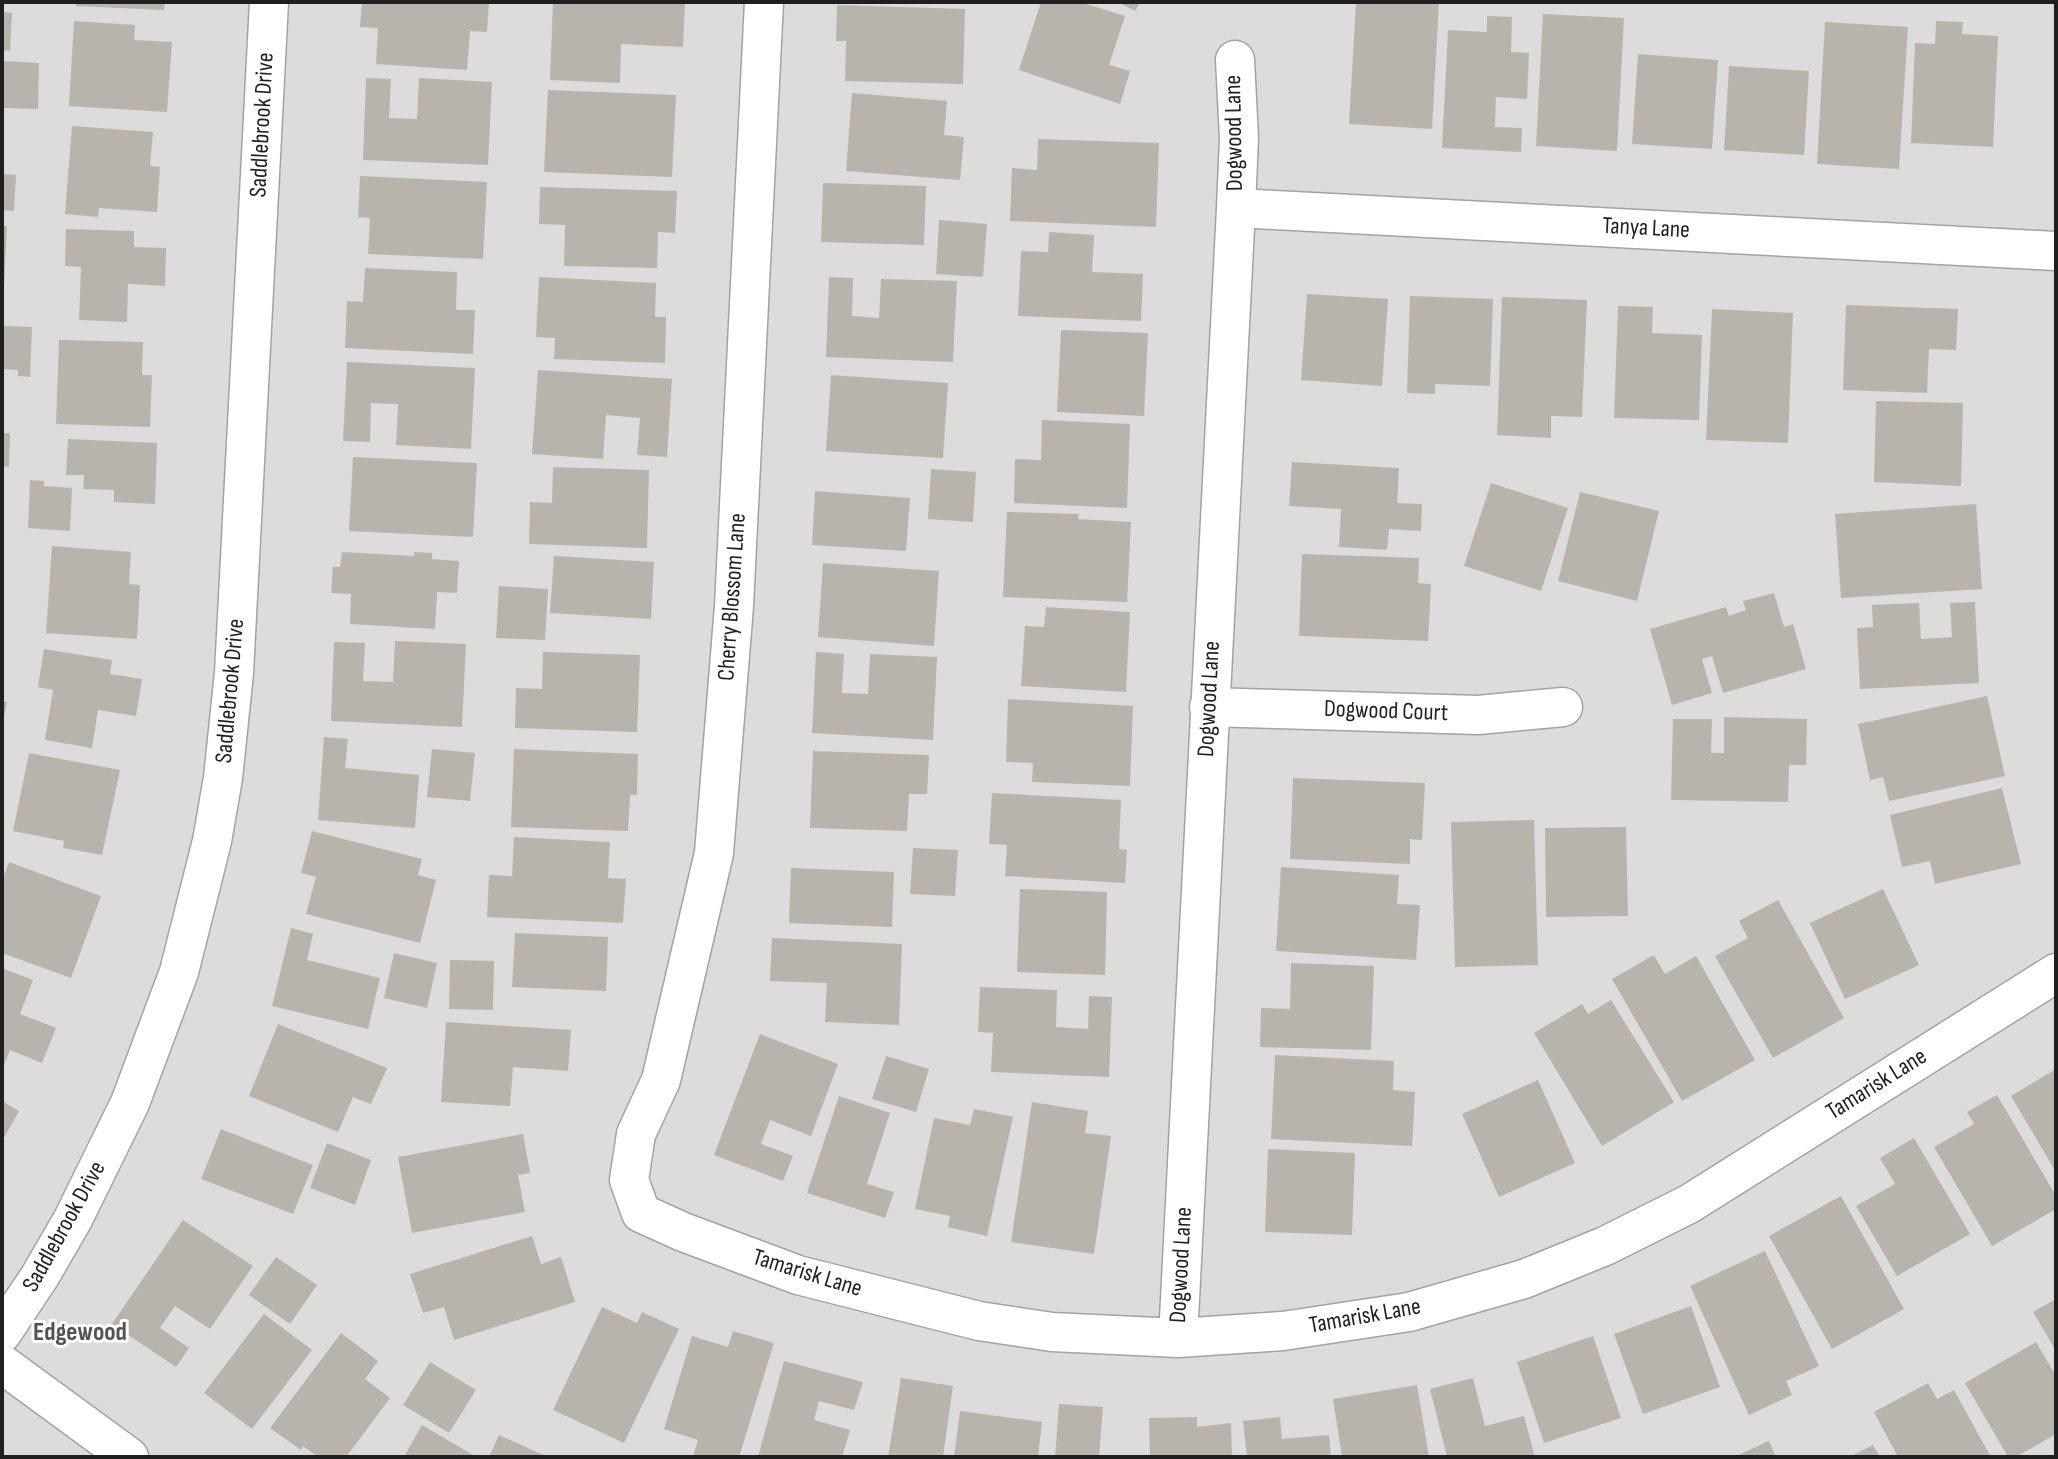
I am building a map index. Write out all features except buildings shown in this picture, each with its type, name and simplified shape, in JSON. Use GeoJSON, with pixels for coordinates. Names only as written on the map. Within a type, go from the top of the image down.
{"type":"FeatureCollection","features":[{"type":"Feature","properties":{"kind":"street","name":"Saddlebrook Drive"},"geometry":{"type":"LineString","coordinates":[[2,1333],[40,1276],[73,1219],[130,1103],[179,972],[212,841],[229,726],[239,602],[269,2]]}},
{"type":"Feature","properties":{"kind":"street","name":"Cherry Blossom Lane"},"geometry":{"type":"LineString","coordinates":[[629,1180],[636,1134],[661,1080],[714,853],[734,606],[764,2]]}},
{"type":"Feature","properties":{"kind":"street","name":"Dogwood Lane"},"geometry":{"type":"LineString","coordinates":[[1178,1338],[1236,208],[1239,138],[1235,60]]}},
{"type":"Feature","properties":{"kind":"street","name":"Tanya Lane"},"geometry":{"type":"LineString","coordinates":[[1236,208],[2056,251]]}},
{"type":"Feature","properties":{"kind":"street","name":"Dogwood Court"},"geometry":{"type":"LineString","coordinates":[[1209,707],[1478,715],[1563,707]]}},
{"type":"Feature","properties":{"kind":"street","name":"Tamarisk Lane"},"geometry":{"type":"LineString","coordinates":[[629,1180],[641,1213],[798,1275],[979,1321],[1052,1332],[1178,1338],[1283,1331],[1409,1312],[1524,1279],[1605,1246],[1689,1203],[2056,973]]}},
{"type":"Feature","properties":{"kind":"street"},"geometry":{"type":"LineString","coordinates":[[2,1364],[129,1457]]}},
{"type":"Feature","properties":{"kind":"shaded area"},"geometry":{"type":"Polygon","coordinates":[[[2,2],[2056,2],[2056,1457],[2,1457],[2,2]]]}},
{"type":"Feature","properties":{"kind":"district","name":"Edgewood"},"geometry":{"type":"Point","coordinates":[80,1333]}}]}
